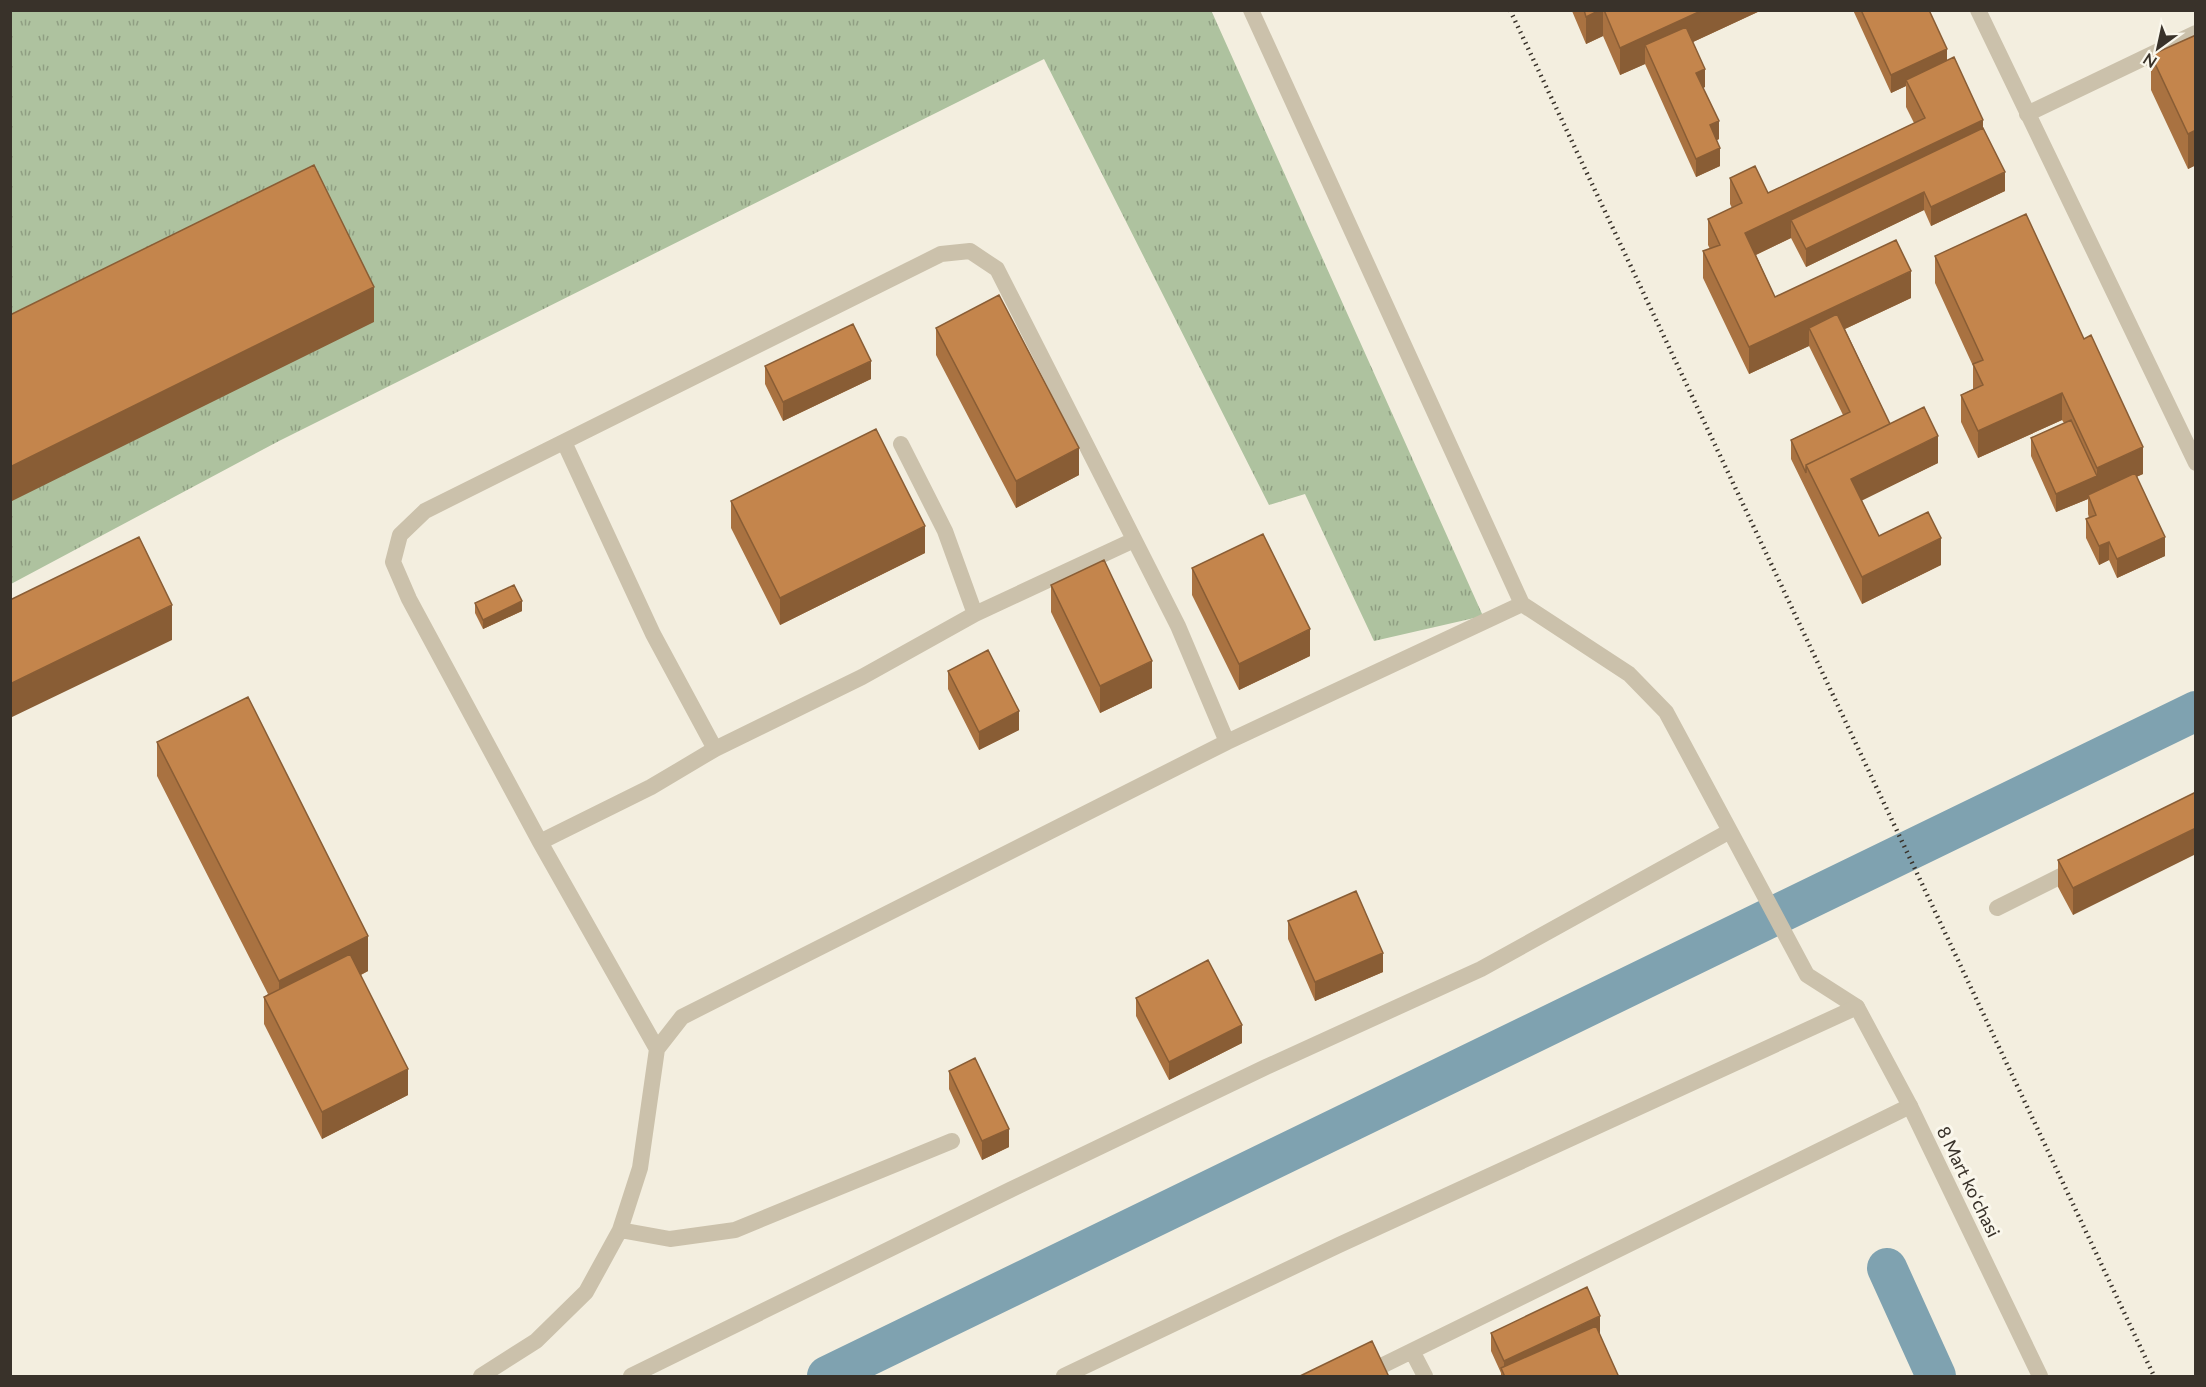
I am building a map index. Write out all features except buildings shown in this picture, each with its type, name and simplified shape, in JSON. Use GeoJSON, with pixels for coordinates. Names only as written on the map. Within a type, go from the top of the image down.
{"type":"FeatureCollection","features":[{"type":"Feature","properties":{"kind":"street"},"geometry":{"type":"LineString","coordinates":[[1251,10],[1522,604],[1629,674],[1666,712],[1808,975],[1857,1007]]}},
{"type":"Feature","properties":{"kind":"street"},"geometry":{"type":"LineString","coordinates":[[1978,10],[2196,463]]}},
{"type":"Feature","properties":{"kind":"street"},"geometry":{"type":"LineString","coordinates":[[2027,114],[2196,33]]}},
{"type":"Feature","properties":{"kind":"street"},"geometry":{"type":"LineString","coordinates":[[657,1049],[540,842],[409,599],[393,562],[400,536],[425,511],[941,254],[970,251],[997,269],[1178,627],[1227,742]]}},
{"type":"Feature","properties":{"kind":"street"},"geometry":{"type":"LineString","coordinates":[[564,442],[653,634],[716,749]]}},
{"type":"Feature","properties":{"kind":"street"},"geometry":{"type":"LineString","coordinates":[[902,444],[945,531],[975,614]]}},
{"type":"Feature","properties":{"kind":"street"},"geometry":{"type":"LineString","coordinates":[[540,842],[651,788],[716,749],[862,677],[975,614],[1134,540]]}},
{"type":"Feature","properties":{"kind":"street"},"geometry":{"type":"LineString","coordinates":[[481,1377],[536,1341],[586,1292],[620,1230],[640,1168],[657,1049],[682,1017],[1227,742],[1522,604]]}},
{"type":"Feature","properties":{"kind":"street"},"geometry":{"type":"LineString","coordinates":[[631,1377],[1223,1087],[1481,969],[1730,831]]}},
{"type":"Feature","properties":{"kind":"street"},"geometry":{"type":"LineString","coordinates":[[1997,908],[2091,861]]}},
{"type":"Feature","properties":{"kind":"street"},"geometry":{"type":"LineString","coordinates":[[1064,1377],[1339,1245],[1857,1007]]}},
{"type":"Feature","properties":{"kind":"street","name":"8 Mart koʻchasi"},"geometry":{"type":"LineString","coordinates":[[1857,1007],[1910,1106],[2040,1377]]}},
{"type":"Feature","properties":{"kind":"street"},"geometry":{"type":"LineString","coordinates":[[1361,1377],[1910,1106]]}},
{"type":"Feature","properties":{"kind":"street"},"geometry":{"type":"LineString","coordinates":[[620,1230],[670,1239],[735,1230],[952,1141]]}},
{"type":"Feature","properties":{"kind":"street"},"geometry":{"type":"LineString","coordinates":[[1412,1351],[1425,1377]]}},
{"type":"Feature","properties":{"kind":"green space"},"geometry":{"type":"Polygon","coordinates":[[[1211,10],[1483,616],[1374,641],[1305,494],[1269,505],[1044,59],[279,441],[11,584],[11,11],[1211,10]]]}},
{"type":"Feature","properties":{"kind":"waterway"},"geometry":{"type":"LineString","coordinates":[[827,1376],[2196,711]]}},
{"type":"Feature","properties":{"kind":"waterway"},"geometry":{"type":"LineString","coordinates":[[1887,1268],[1936,1376]]}},
{"type":"Feature","properties":{"kind":"railway"},"geometry":{"type":"LineString","coordinates":[[1510,10],[2154,1376]]}}]}
